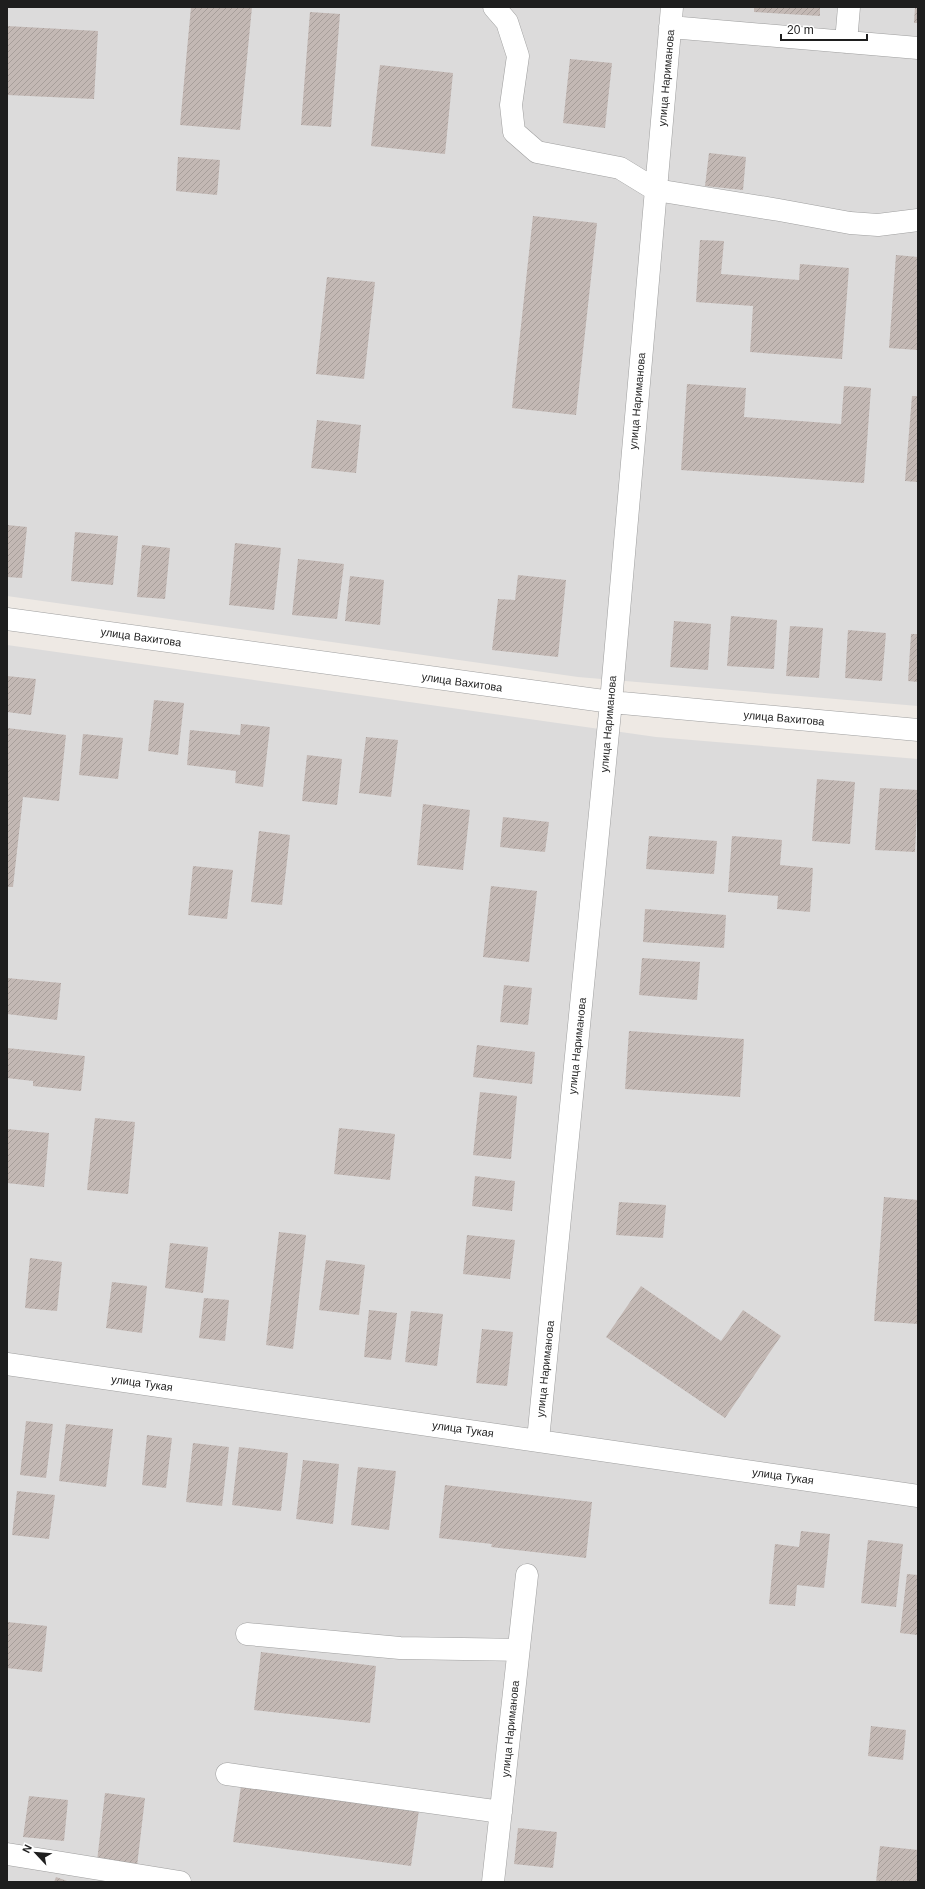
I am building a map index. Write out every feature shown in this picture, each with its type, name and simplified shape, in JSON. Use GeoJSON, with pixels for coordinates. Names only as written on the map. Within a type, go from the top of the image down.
{"type":"FeatureCollection","features":[{"type":"Feature","properties":{"kind":"street"},"geometry":{"type":"LineString","coordinates":[[494,7],[507,22],[518,56],[511,105],[514,132],[537,152],[620,168],[656,190],[850,223],[878,225],[918,220]]}},
{"type":"Feature","properties":{"kind":"street"},"geometry":{"type":"LineString","coordinates":[[846,42],[848,7]]}},
{"type":"Feature","properties":{"kind":"street"},"geometry":{"type":"LineString","coordinates":[[671,17],[846,42],[918,48]]}},
{"type":"Feature","properties":{"kind":"street","name":"улица Нариманова"},"geometry":{"type":"LineString","coordinates":[[538,1440],[611,702],[671,17]]}},
{"type":"Feature","properties":{"kind":"street","name":"улица Вахитова"},"geometry":{"type":"LineString","coordinates":[[7,619],[611,702],[918,730]]}},
{"type":"Feature","properties":{"kind":"street","name":"улица Тукая"},"geometry":{"type":"LineString","coordinates":[[7,1364],[918,1496]]}},
{"type":"Feature","properties":{"kind":"street","name":"улица Нариманова"},"geometry":{"type":"LineString","coordinates":[[493,1882],[527,1575]]}},
{"type":"Feature","properties":{"kind":"street"},"geometry":{"type":"LineString","coordinates":[[247,1634],[400,1648],[518,1650]]}},
{"type":"Feature","properties":{"kind":"street"},"geometry":{"type":"LineString","coordinates":[[227,1774],[501,1812]]}},
{"type":"Feature","properties":{"kind":"street"},"geometry":{"type":"LineString","coordinates":[[7,1854],[180,1882]]}},
{"type":"Feature","properties":{"kind":"shaded area"},"geometry":{"type":"Polygon","coordinates":[[[7,7],[918,7],[918,706],[578,677],[7,596],[7,7]]]}},
{"type":"Feature","properties":{"kind":"shaded area"},"geometry":{"type":"Polygon","coordinates":[[[7,645],[656,737],[918,759],[918,1882],[7,1882],[7,645]]]}},
{"type":"Feature","properties":{"kind":"building"},"geometry":{"type":"Polygon","coordinates":[[[191,7],[252,7],[240,130],[180,125],[191,7]]]}},
{"type":"Feature","properties":{"kind":"building"},"geometry":{"type":"Polygon","coordinates":[[[754,7],[820,7],[820,16],[754,12],[754,7]]]}},
{"type":"Feature","properties":{"kind":"building"},"geometry":{"type":"Polygon","coordinates":[[[915,7],[918,7],[918,23],[914,23],[915,7]]]}},
{"type":"Feature","properties":{"kind":"building"},"geometry":{"type":"Polygon","coordinates":[[[310,12],[340,14],[331,127],[301,125],[310,12]]]}},
{"type":"Feature","properties":{"kind":"building"},"geometry":{"type":"Polygon","coordinates":[[[7,26],[98,31],[94,99],[7,95],[7,26]]]}},
{"type":"Feature","properties":{"kind":"building"},"geometry":{"type":"Polygon","coordinates":[[[570,59],[612,63],[605,128],[563,123],[570,59]]]}},
{"type":"Feature","properties":{"kind":"building"},"geometry":{"type":"Polygon","coordinates":[[[380,65],[453,73],[445,154],[371,146],[380,65]]]}},
{"type":"Feature","properties":{"kind":"building"},"geometry":{"type":"Polygon","coordinates":[[[709,153],[746,157],[743,190],[705,186],[709,153]]]}},
{"type":"Feature","properties":{"kind":"building"},"geometry":{"type":"Polygon","coordinates":[[[178,157],[220,160],[217,195],[176,191],[178,157]]]}},
{"type":"Feature","properties":{"kind":"building"},"geometry":{"type":"Polygon","coordinates":[[[533,216],[597,223],[576,415],[512,408],[533,216]]]}},
{"type":"Feature","properties":{"kind":"building"},"geometry":{"type":"Polygon","coordinates":[[[700,240],[724,241],[721,274],[799,280],[800,264],[849,268],[842,359],[750,352],[753,306],[696,302],[700,240]]]}},
{"type":"Feature","properties":{"kind":"building"},"geometry":{"type":"Polygon","coordinates":[[[896,255],[918,257],[918,350],[889,348],[896,255]]]}},
{"type":"Feature","properties":{"kind":"building"},"geometry":{"type":"Polygon","coordinates":[[[327,277],[375,282],[364,379],[316,374],[327,277]]]}},
{"type":"Feature","properties":{"kind":"building"},"geometry":{"type":"Polygon","coordinates":[[[687,384],[746,388],[744,417],[841,424],[844,386],[871,388],[864,483],[681,470],[687,384]]]}},
{"type":"Feature","properties":{"kind":"building"},"geometry":{"type":"Polygon","coordinates":[[[912,396],[918,396],[918,482],[905,481],[912,396]]]}},
{"type":"Feature","properties":{"kind":"building"},"geometry":{"type":"Polygon","coordinates":[[[317,420],[361,425],[356,473],[311,468],[317,420]]]}},
{"type":"Feature","properties":{"kind":"building"},"geometry":{"type":"Polygon","coordinates":[[[7,525],[27,527],[22,578],[7,577],[7,525]]]}},
{"type":"Feature","properties":{"kind":"building"},"geometry":{"type":"Polygon","coordinates":[[[75,532],[118,536],[113,585],[71,581],[75,532]]]}},
{"type":"Feature","properties":{"kind":"building"},"geometry":{"type":"Polygon","coordinates":[[[235,543],[281,548],[274,610],[229,605],[235,543]]]}},
{"type":"Feature","properties":{"kind":"building"},"geometry":{"type":"Polygon","coordinates":[[[142,545],[170,548],[165,599],[137,597],[142,545]]]}},
{"type":"Feature","properties":{"kind":"building"},"geometry":{"type":"Polygon","coordinates":[[[298,559],[344,564],[337,619],[292,615],[298,559]]]}},
{"type":"Feature","properties":{"kind":"building"},"geometry":{"type":"Polygon","coordinates":[[[518,575],[566,580],[558,657],[492,650],[498,599],[515,600],[518,575]]]}},
{"type":"Feature","properties":{"kind":"building"},"geometry":{"type":"Polygon","coordinates":[[[350,576],[384,580],[380,625],[345,621],[350,576]]]}},
{"type":"Feature","properties":{"kind":"building"},"geometry":{"type":"Polygon","coordinates":[[[731,616],[777,620],[774,669],[727,666],[731,616]]]}},
{"type":"Feature","properties":{"kind":"building"},"geometry":{"type":"Polygon","coordinates":[[[674,621],[711,624],[708,670],[670,667],[674,621]]]}},
{"type":"Feature","properties":{"kind":"building"},"geometry":{"type":"Polygon","coordinates":[[[790,626],[823,628],[819,678],[786,676],[790,626]]]}},
{"type":"Feature","properties":{"kind":"building"},"geometry":{"type":"Polygon","coordinates":[[[848,630],[886,633],[882,681],[845,678],[848,630]]]}},
{"type":"Feature","properties":{"kind":"building"},"geometry":{"type":"Polygon","coordinates":[[[911,634],[918,634],[918,682],[908,681],[911,634]]]}},
{"type":"Feature","properties":{"kind":"building"},"geometry":{"type":"Polygon","coordinates":[[[7,676],[36,679],[31,715],[7,712],[7,676]]]}},
{"type":"Feature","properties":{"kind":"building"},"geometry":{"type":"Polygon","coordinates":[[[154,700],[184,703],[178,755],[148,751],[154,700]]]}},
{"type":"Feature","properties":{"kind":"building"},"geometry":{"type":"Polygon","coordinates":[[[241,724],[270,727],[263,787],[235,783],[236,771],[187,765],[190,730],[240,735],[241,724]]]}},
{"type":"Feature","properties":{"kind":"building"},"geometry":{"type":"Polygon","coordinates":[[[7,728],[66,735],[59,801],[23,797],[13,887],[7,887],[7,728]]]}},
{"type":"Feature","properties":{"kind":"building"},"geometry":{"type":"Polygon","coordinates":[[[83,734],[123,738],[118,779],[79,775],[83,734]]]}},
{"type":"Feature","properties":{"kind":"building"},"geometry":{"type":"Polygon","coordinates":[[[366,737],[398,740],[391,797],[359,793],[366,737]]]}},
{"type":"Feature","properties":{"kind":"building"},"geometry":{"type":"Polygon","coordinates":[[[307,755],[342,759],[337,805],[302,801],[307,755]]]}},
{"type":"Feature","properties":{"kind":"building"},"geometry":{"type":"Polygon","coordinates":[[[817,779],[855,782],[850,844],[812,841],[817,779]]]}},
{"type":"Feature","properties":{"kind":"building"},"geometry":{"type":"Polygon","coordinates":[[[880,788],[918,790],[915,852],[875,850],[880,788]]]}},
{"type":"Feature","properties":{"kind":"building"},"geometry":{"type":"Polygon","coordinates":[[[423,804],[470,810],[463,870],[417,865],[423,804]]]}},
{"type":"Feature","properties":{"kind":"building"},"geometry":{"type":"Polygon","coordinates":[[[503,817],[549,822],[545,852],[500,847],[503,817]]]}},
{"type":"Feature","properties":{"kind":"building"},"geometry":{"type":"Polygon","coordinates":[[[259,831],[290,835],[282,905],[251,902],[259,831]]]}},
{"type":"Feature","properties":{"kind":"building"},"geometry":{"type":"Polygon","coordinates":[[[649,836],[717,841],[714,874],[646,869],[649,836]]]}},
{"type":"Feature","properties":{"kind":"building"},"geometry":{"type":"Polygon","coordinates":[[[732,836],[782,840],[780,865],[813,868],[810,912],[777,909],[778,896],[728,892],[732,836]]]}},
{"type":"Feature","properties":{"kind":"building"},"geometry":{"type":"Polygon","coordinates":[[[193,866],[233,870],[227,919],[188,915],[193,866]]]}},
{"type":"Feature","properties":{"kind":"building"},"geometry":{"type":"Polygon","coordinates":[[[491,886],[537,891],[529,962],[483,957],[491,886]]]}},
{"type":"Feature","properties":{"kind":"building"},"geometry":{"type":"Polygon","coordinates":[[[645,909],[726,915],[724,948],[643,942],[645,909]]]}},
{"type":"Feature","properties":{"kind":"building"},"geometry":{"type":"Polygon","coordinates":[[[642,958],[700,962],[697,1000],[639,995],[642,958]]]}},
{"type":"Feature","properties":{"kind":"building"},"geometry":{"type":"Polygon","coordinates":[[[7,978],[61,983],[57,1020],[7,1014],[7,978]]]}},
{"type":"Feature","properties":{"kind":"building"},"geometry":{"type":"Polygon","coordinates":[[[504,985],[532,988],[528,1025],[500,1022],[504,985]]]}},
{"type":"Feature","properties":{"kind":"building"},"geometry":{"type":"Polygon","coordinates":[[[629,1031],[744,1039],[740,1097],[625,1089],[629,1031]]]}},
{"type":"Feature","properties":{"kind":"building"},"geometry":{"type":"Polygon","coordinates":[[[477,1045],[535,1052],[532,1084],[473,1077],[477,1045]]]}},
{"type":"Feature","properties":{"kind":"building"},"geometry":{"type":"Polygon","coordinates":[[[7,1048],[85,1056],[81,1091],[33,1086],[33,1081],[7,1078],[7,1048]]]}},
{"type":"Feature","properties":{"kind":"building"},"geometry":{"type":"Polygon","coordinates":[[[480,1092],[517,1096],[511,1159],[473,1155],[480,1092]]]}},
{"type":"Feature","properties":{"kind":"building"},"geometry":{"type":"Polygon","coordinates":[[[95,1118],[135,1122],[128,1194],[87,1190],[95,1118]]]}},
{"type":"Feature","properties":{"kind":"building"},"geometry":{"type":"Polygon","coordinates":[[[339,1128],[395,1134],[390,1180],[334,1174],[339,1128]]]}},
{"type":"Feature","properties":{"kind":"building"},"geometry":{"type":"Polygon","coordinates":[[[7,1129],[49,1133],[44,1187],[7,1183],[7,1129]]]}},
{"type":"Feature","properties":{"kind":"building"},"geometry":{"type":"Polygon","coordinates":[[[475,1176],[515,1181],[512,1211],[472,1206],[475,1176]]]}},
{"type":"Feature","properties":{"kind":"building"},"geometry":{"type":"Polygon","coordinates":[[[884,1197],[918,1200],[918,1324],[874,1321],[884,1197]]]}},
{"type":"Feature","properties":{"kind":"building"},"geometry":{"type":"Polygon","coordinates":[[[619,1202],[666,1205],[663,1238],[616,1235],[619,1202]]]}},
{"type":"Feature","properties":{"kind":"building"},"geometry":{"type":"Polygon","coordinates":[[[279,1232],[306,1235],[293,1349],[266,1345],[279,1232]]]}},
{"type":"Feature","properties":{"kind":"building"},"geometry":{"type":"Polygon","coordinates":[[[467,1235],[515,1240],[510,1279],[463,1274],[467,1235]]]}},
{"type":"Feature","properties":{"kind":"building"},"geometry":{"type":"Polygon","coordinates":[[[170,1243],[208,1247],[203,1293],[165,1288],[170,1243]]]}},
{"type":"Feature","properties":{"kind":"building"},"geometry":{"type":"Polygon","coordinates":[[[30,1258],[62,1262],[57,1311],[25,1308],[30,1258]]]}},
{"type":"Feature","properties":{"kind":"building"},"geometry":{"type":"Polygon","coordinates":[[[326,1260],[365,1265],[359,1315],[319,1310],[326,1260]]]}},
{"type":"Feature","properties":{"kind":"building"},"geometry":{"type":"Polygon","coordinates":[[[112,1282],[147,1286],[142,1333],[106,1328],[112,1282]]]}},
{"type":"Feature","properties":{"kind":"building"},"geometry":{"type":"Polygon","coordinates":[[[641,1286],[721,1341],[743,1310],[781,1336],[725,1418],[606,1337],[641,1286]]]}},
{"type":"Feature","properties":{"kind":"building"},"geometry":{"type":"Polygon","coordinates":[[[204,1298],[229,1300],[225,1341],[199,1338],[204,1298]]]}},
{"type":"Feature","properties":{"kind":"building"},"geometry":{"type":"Polygon","coordinates":[[[369,1310],[397,1313],[391,1360],[364,1357],[369,1310]]]}},
{"type":"Feature","properties":{"kind":"building"},"geometry":{"type":"Polygon","coordinates":[[[411,1311],[443,1314],[437,1366],[405,1362],[411,1311]]]}},
{"type":"Feature","properties":{"kind":"building"},"geometry":{"type":"Polygon","coordinates":[[[482,1329],[513,1332],[507,1386],[476,1383],[482,1329]]]}},
{"type":"Feature","properties":{"kind":"building"},"geometry":{"type":"Polygon","coordinates":[[[26,1421],[53,1424],[46,1478],[20,1475],[26,1421]]]}},
{"type":"Feature","properties":{"kind":"building"},"geometry":{"type":"Polygon","coordinates":[[[66,1424],[113,1429],[106,1487],[59,1481],[66,1424]]]}},
{"type":"Feature","properties":{"kind":"building"},"geometry":{"type":"Polygon","coordinates":[[[147,1435],[172,1438],[166,1488],[142,1485],[147,1435]]]}},
{"type":"Feature","properties":{"kind":"building"},"geometry":{"type":"Polygon","coordinates":[[[193,1443],[229,1447],[222,1506],[186,1502],[193,1443]]]}},
{"type":"Feature","properties":{"kind":"building"},"geometry":{"type":"Polygon","coordinates":[[[239,1447],[288,1453],[281,1511],[232,1505],[239,1447]]]}},
{"type":"Feature","properties":{"kind":"building"},"geometry":{"type":"Polygon","coordinates":[[[303,1460],[339,1464],[333,1524],[296,1519],[303,1460]]]}},
{"type":"Feature","properties":{"kind":"building"},"geometry":{"type":"Polygon","coordinates":[[[358,1467],[396,1471],[389,1530],[351,1525],[358,1467]]]}},
{"type":"Feature","properties":{"kind":"building"},"geometry":{"type":"Polygon","coordinates":[[[445,1485],[592,1502],[586,1558],[491,1547],[492,1544],[439,1538],[445,1485]]]}},
{"type":"Feature","properties":{"kind":"building"},"geometry":{"type":"Polygon","coordinates":[[[17,1491],[55,1495],[49,1539],[12,1535],[17,1491]]]}},
{"type":"Feature","properties":{"kind":"building"},"geometry":{"type":"Polygon","coordinates":[[[801,1531],[830,1534],[824,1588],[797,1585],[795,1606],[769,1604],[775,1544],[799,1547],[801,1531]]]}},
{"type":"Feature","properties":{"kind":"building"},"geometry":{"type":"Polygon","coordinates":[[[868,1540],[903,1544],[896,1607],[861,1603],[868,1540]]]}},
{"type":"Feature","properties":{"kind":"building"},"geometry":{"type":"Polygon","coordinates":[[[907,1574],[918,1575],[918,1635],[900,1633],[907,1574]]]}},
{"type":"Feature","properties":{"kind":"building"},"geometry":{"type":"Polygon","coordinates":[[[7,1622],[47,1626],[42,1672],[7,1668],[7,1622]]]}},
{"type":"Feature","properties":{"kind":"building"},"geometry":{"type":"Polygon","coordinates":[[[261,1652],[376,1666],[370,1723],[254,1710],[261,1652]]]}},
{"type":"Feature","properties":{"kind":"building"},"geometry":{"type":"Polygon","coordinates":[[[871,1726],[906,1730],[903,1760],[868,1756],[871,1726]]]}},
{"type":"Feature","properties":{"kind":"building"},"geometry":{"type":"Polygon","coordinates":[[[241,1786],[419,1810],[411,1866],[233,1842],[241,1786]]]}},
{"type":"Feature","properties":{"kind":"building"},"geometry":{"type":"Polygon","coordinates":[[[105,1793],[145,1798],[137,1866],[97,1861],[105,1793]]]}},
{"type":"Feature","properties":{"kind":"building"},"geometry":{"type":"Polygon","coordinates":[[[29,1796],[68,1800],[64,1841],[23,1837],[29,1796]]]}},
{"type":"Feature","properties":{"kind":"building"},"geometry":{"type":"Polygon","coordinates":[[[518,1828],[557,1832],[553,1868],[514,1864],[518,1828]]]}},
{"type":"Feature","properties":{"kind":"building"},"geometry":{"type":"Polygon","coordinates":[[[880,1846],[918,1850],[918,1882],[876,1882],[880,1846]]]}},
{"type":"Feature","properties":{"kind":"building"},"geometry":{"type":"Polygon","coordinates":[[[56,1877],[70,1882],[54,1882],[56,1877]]]}}]}
